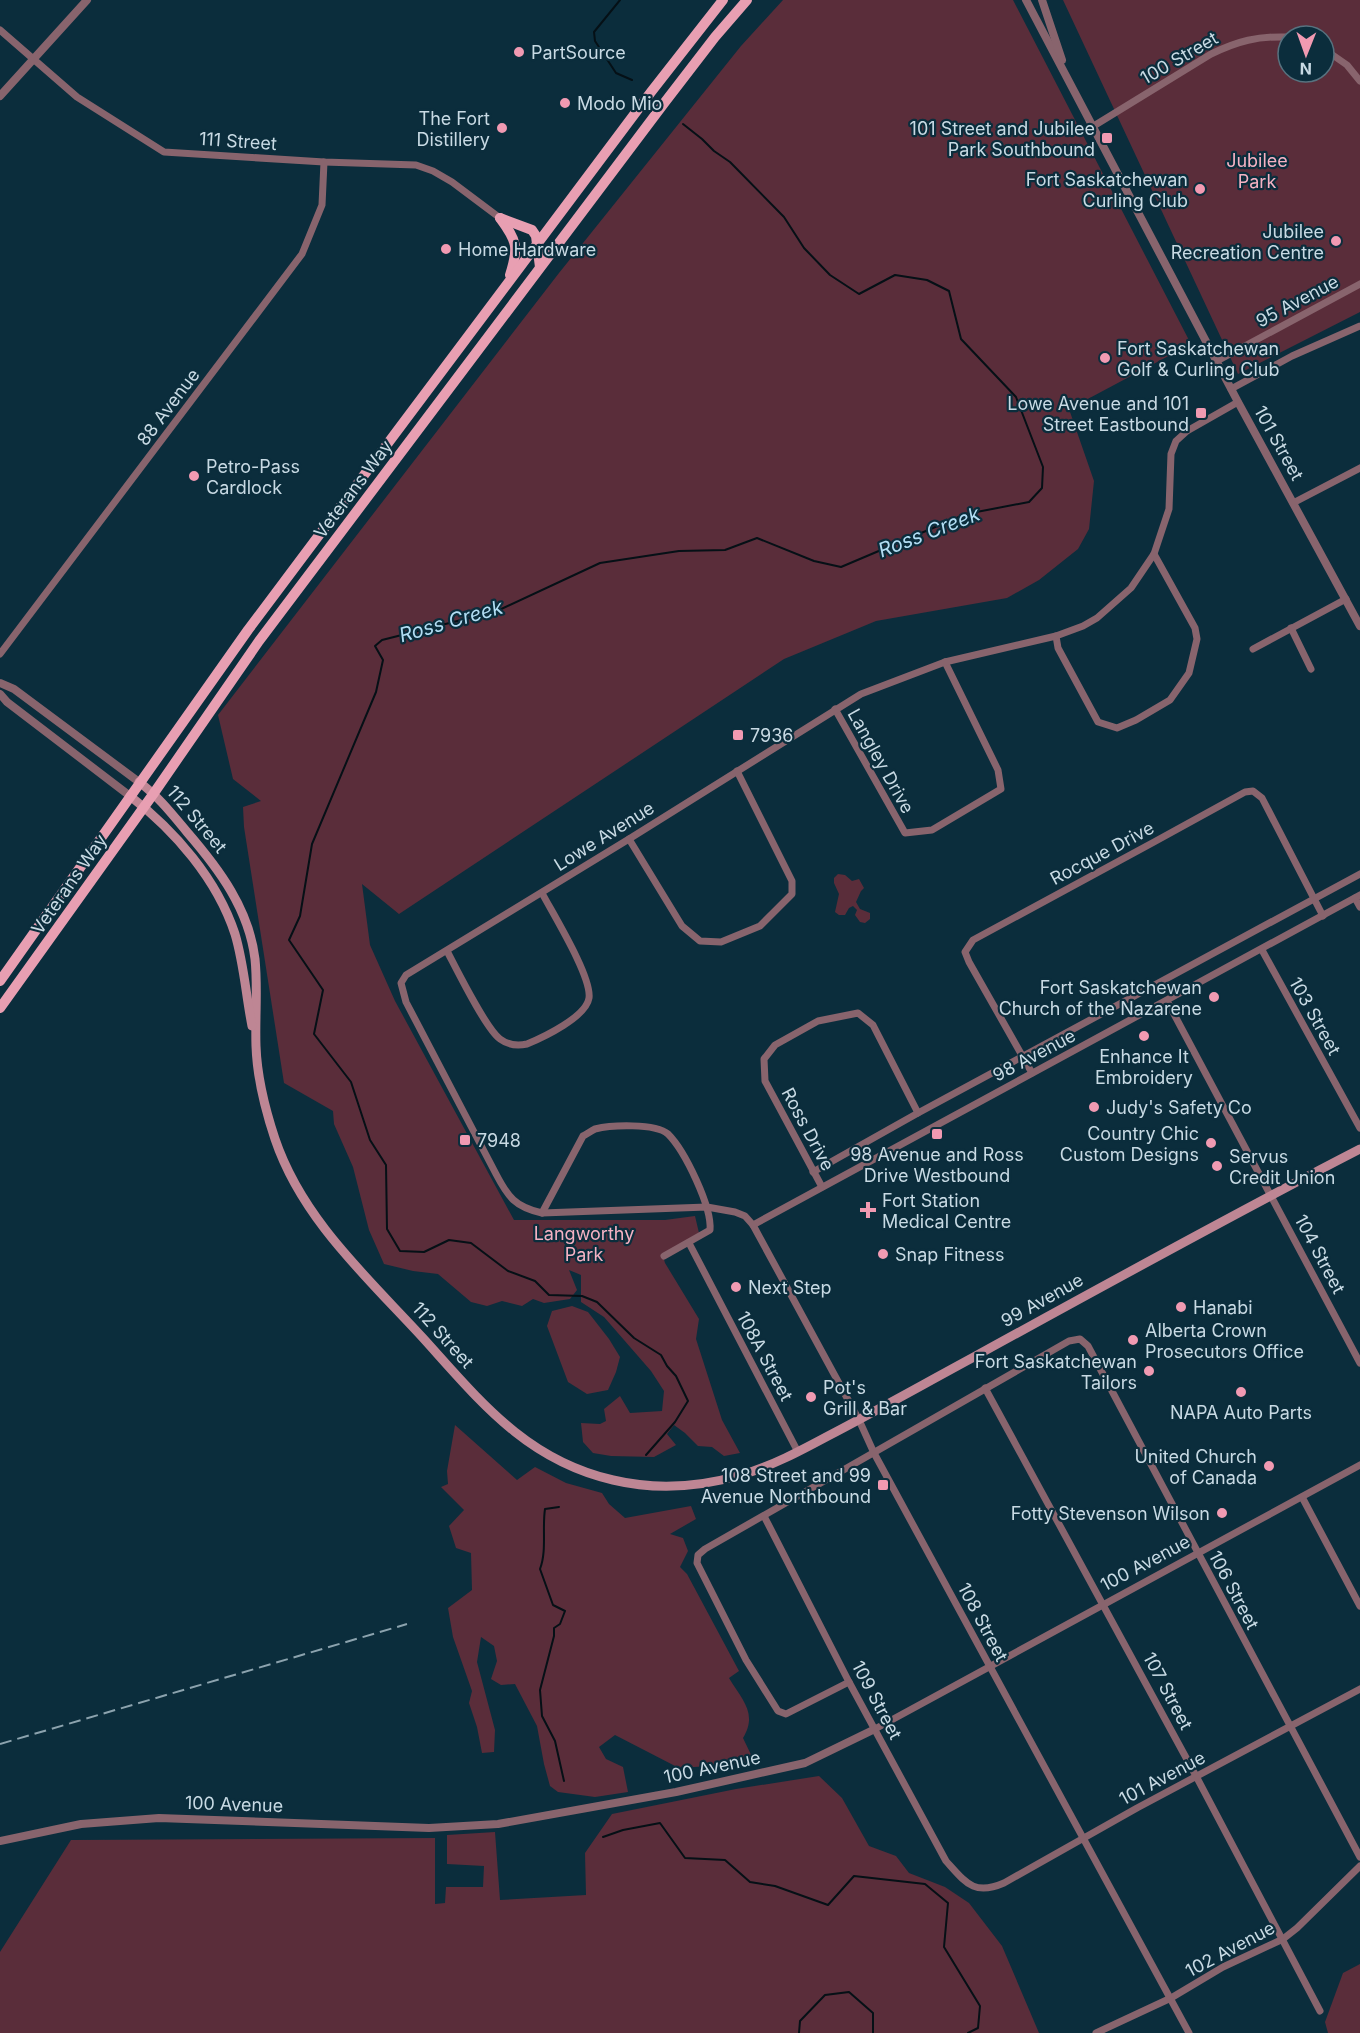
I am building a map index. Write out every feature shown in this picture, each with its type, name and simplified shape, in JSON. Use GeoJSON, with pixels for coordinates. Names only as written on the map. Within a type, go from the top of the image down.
{"type":"FeatureCollection","features":[{"type":"Feature","properties":{"kind":"main road","name":"Veterans Way"},"geometry":{"type":"LineString","coordinates":[[0,981],[248,630],[651,92],[723,0]]}},
{"type":"Feature","properties":{"kind":"main road","name":"Veterans Way"},"geometry":{"type":"LineString","coordinates":[[0,1008],[154,793],[259,641],[665,102],[747,0]]}},
{"type":"Feature","properties":{"kind":"main road"},"geometry":{"type":"LineString","coordinates":[[500,218],[532,230],[536,236],[540,267]]}},
{"type":"Feature","properties":{"kind":"main road"},"geometry":{"type":"LineString","coordinates":[[500,218],[516,243],[517,251],[506,285]]}},
{"type":"Feature","properties":{"kind":"main road","name":"112 Street"},"geometry":{"type":"LineString","coordinates":[[140,782],[154,793],[216,867],[241,909],[248,927],[255,961],[256,1046]]}},
{"type":"Feature","properties":{"kind":"main road","name":"112 Street"},"geometry":{"type":"LineString","coordinates":[[130,796],[184,848],[212,884],[221,900],[235,935],[263,1096],[276,1142],[290,1175],[309,1208],[336,1243],[498,1418],[526,1441],[551,1457],[589,1474],[616,1481],[652,1486],[690,1485],[738,1476]]}},
{"type":"Feature","properties":{"kind":"main road","name":"99 Avenue"},"geometry":{"type":"LineString","coordinates":[[738,1476],[798,1452],[860,1420],[1271,1195],[1360,1149]]}},
{"type":"Feature","properties":{"kind":"street"},"geometry":{"type":"LineString","coordinates":[[0,96],[87,0]]}},
{"type":"Feature","properties":{"kind":"street","name":"101 Street"},"geometry":{"type":"LineString","coordinates":[[1026,0],[1238,402],[1346,599],[1357,612],[1360,626]]}},
{"type":"Feature","properties":{"kind":"street","name":"101 Street"},"geometry":{"type":"LineString","coordinates":[[1042,0],[1070,84]]}},
{"type":"Feature","properties":{"kind":"street","name":"111 Street"},"geometry":{"type":"LineString","coordinates":[[0,30],[77,97],[164,152],[416,165],[452,182],[500,218]]}},
{"type":"Feature","properties":{"kind":"street","name":"100 Street"},"geometry":{"type":"LineString","coordinates":[[1092,127],[1211,54],[1248,39],[1276,38]]}},
{"type":"Feature","properties":{"kind":"street"},"geometry":{"type":"LineString","coordinates":[[1336,57],[1347,65],[1360,81]]}},
{"type":"Feature","properties":{"kind":"street","name":"88 Avenue"},"geometry":{"type":"LineString","coordinates":[[0,654],[302,254],[322,205],[324,162]]}},
{"type":"Feature","properties":{"kind":"street","name":"95 Avenue"},"geometry":{"type":"LineString","coordinates":[[1217,361],[1360,284]]}},
{"type":"Feature","properties":{"kind":"street"},"geometry":{"type":"LineString","coordinates":[[1231,389],[1292,356],[1360,326]]}},
{"type":"Feature","properties":{"kind":"street","name":"Lowe Avenue"},"geometry":{"type":"LineString","coordinates":[[753,1225],[745,1216],[735,1212],[707,1207],[542,1213],[518,1204],[506,1194],[404,997],[401,983],[404,977],[861,694],[945,662],[1056,636],[1083,626],[1115,604],[1131,588],[1154,554],[1169,509],[1171,454],[1176,441],[1187,431],[1238,402]]}},
{"type":"Feature","properties":{"kind":"street"},"geometry":{"type":"LineString","coordinates":[[1293,503],[1360,468]]}},
{"type":"Feature","properties":{"kind":"street"},"geometry":{"type":"LineString","coordinates":[[1056,636],[1058,648],[1098,722],[1117,728],[1136,720],[1170,700],[1189,673],[1197,633],[1154,554]]}},
{"type":"Feature","properties":{"kind":"street"},"geometry":{"type":"LineString","coordinates":[[1253,649],[1346,599]]}},
{"type":"Feature","properties":{"kind":"street"},"geometry":{"type":"LineString","coordinates":[[1291,628],[1311,669]]}},
{"type":"Feature","properties":{"kind":"street","name":"Langley Drive"},"geometry":{"type":"LineString","coordinates":[[835,709],[904,833],[932,830],[1001,789],[998,770],[945,662]]}},
{"type":"Feature","properties":{"kind":"street","name":"112 Street"},"geometry":{"type":"LineString","coordinates":[[0,683],[14,689],[140,782]]}},
{"type":"Feature","properties":{"kind":"street","name":"112 Street"},"geometry":{"type":"LineString","coordinates":[[0,694],[7,702],[130,796]]}},
{"type":"Feature","properties":{"kind":"street"},"geometry":{"type":"LineString","coordinates":[[629,839],[682,926],[700,941],[721,942],[760,926],[792,894],[792,881],[737,771]]}},
{"type":"Feature","properties":{"kind":"street","name":"Rocque Drive"},"geometry":{"type":"LineString","coordinates":[[1032,1073],[969,962],[965,952],[973,940],[1245,792],[1254,791],[1262,798],[1323,916]]}},
{"type":"Feature","properties":{"kind":"street"},"geometry":{"type":"LineString","coordinates":[[813,1172],[1360,874]]}},
{"type":"Feature","properties":{"kind":"street"},"geometry":{"type":"LineString","coordinates":[[447,951],[491,1029],[504,1042],[527,1044],[578,1016],[589,999],[587,980],[542,893]]}},
{"type":"Feature","properties":{"kind":"street"},"geometry":{"type":"LineString","coordinates":[[1358,897],[1360,907]]}},
{"type":"Feature","properties":{"kind":"street","name":"98 Avenue"},"geometry":{"type":"LineString","coordinates":[[753,1225],[1358,897]]}},
{"type":"Feature","properties":{"kind":"street","name":"103 Street"},"geometry":{"type":"LineString","coordinates":[[1262,950],[1360,1128]]}},
{"type":"Feature","properties":{"kind":"street","name":"104 Street"},"geometry":{"type":"LineString","coordinates":[[1167,1001],[1360,1364]]}},
{"type":"Feature","properties":{"kind":"street","name":"Ross Drive"},"geometry":{"type":"LineString","coordinates":[[822,1187],[765,1081],[764,1059],[776,1046],[818,1021],[858,1013],[873,1025],[918,1113]]}},
{"type":"Feature","properties":{"kind":"street"},"geometry":{"type":"LineString","coordinates":[[542,1213],[583,1136],[594,1130],[649,1126],[667,1134],[690,1167],[707,1207],[710,1230],[664,1256]]}},
{"type":"Feature","properties":{"kind":"street","name":"108 Street"},"geometry":{"type":"LineString","coordinates":[[753,1225],[1189,2033]]}},
{"type":"Feature","properties":{"kind":"street","name":"108A Street"},"geometry":{"type":"LineString","coordinates":[[689,1243],[798,1452]]}},
{"type":"Feature","properties":{"kind":"street","name":"106 Street"},"geometry":{"type":"LineString","coordinates":[[985,1388],[1069,1341],[1076,1339],[1084,1341],[1360,1857]]}},
{"type":"Feature","properties":{"kind":"street"},"geometry":{"type":"LineString","coordinates":[[849,1682],[786,1714],[778,1712],[746,1660],[697,1559],[705,1549],[985,1388]]}},
{"type":"Feature","properties":{"kind":"street","name":"107 Street"},"geometry":{"type":"LineString","coordinates":[[985,1388],[1104,1604],[1320,2011]]}},
{"type":"Feature","properties":{"kind":"street","name":"100 Avenue"},"geometry":{"type":"LineString","coordinates":[[0,1841],[81,1824],[159,1818],[429,1828],[498,1824],[676,1792],[805,1763],[875,1729],[1360,1466]]}},
{"type":"Feature","properties":{"kind":"street"},"geometry":{"type":"LineString","coordinates":[[1302,1497],[1360,1606]]}},
{"type":"Feature","properties":{"kind":"street","name":"109 Street"},"geometry":{"type":"LineString","coordinates":[[764,1516],[849,1682],[946,1861],[967,1884],[978,1888]]}},
{"type":"Feature","properties":{"kind":"street","name":"101 Avenue"},"geometry":{"type":"LineString","coordinates":[[978,1888],[983,1890],[1004,1883],[1196,1776],[1360,1689]]}},
{"type":"Feature","properties":{"kind":"street","name":"102 Avenue"},"geometry":{"type":"LineString","coordinates":[[1096,2033],[1170,1998],[1223,1967],[1283,1939],[1360,1866]]}},
{"type":"Feature","properties":{"kind":"green space","name":"Langworthy Park"},"geometry":{"type":"Polygon","coordinates":[[[783,0],[1013,0],[1191,344],[1069,409],[1094,481],[1089,529],[1078,549],[1039,580],[1007,598],[876,621],[784,659],[399,914],[362,884],[370,945],[395,1001],[514,1220],[665,1220],[695,1216],[699,1233],[663,1256],[699,1319],[696,1339],[722,1420],[740,1453],[724,1456],[712,1447],[698,1446],[674,1425],[667,1434],[676,1445],[654,1457],[611,1456],[593,1453],[583,1442],[581,1423],[600,1424],[606,1421],[604,1409],[620,1396],[630,1413],[662,1411],[664,1391],[651,1371],[604,1317],[581,1302],[581,1275],[569,1270],[577,1290],[570,1299],[544,1303],[533,1299],[522,1306],[502,1301],[487,1306],[471,1302],[438,1274],[384,1264],[369,1230],[353,1167],[334,1124],[333,1111],[284,1083],[244,827],[243,807],[261,801],[233,779],[218,715],[559,273],[741,46],[783,0]]]}},
{"type":"Feature","properties":{"kind":"green space","name":"Jubilee Park"},"geometry":{"type":"Polygon","coordinates":[[[1063,0],[1360,0],[1360,312],[1238,374],[1063,0]]]}},
{"type":"Feature","properties":{"kind":"green space"},"geometry":{"type":"Polygon","coordinates":[[[838,874],[845,875],[852,881],[859,879],[864,888],[856,902],[860,909],[870,913],[870,919],[865,923],[860,922],[855,915],[857,910],[853,906],[845,915],[835,912],[839,894],[834,878],[838,874]]]}},
{"type":"Feature","properties":{"kind":"green space"},"geometry":{"type":"Polygon","coordinates":[[[572,1306],[588,1312],[620,1357],[608,1390],[587,1394],[568,1382],[547,1326],[552,1311],[572,1306]]]}},
{"type":"Feature","properties":{"kind":"green space"},"geometry":{"type":"Polygon","coordinates":[[[455,1425],[517,1480],[535,1467],[566,1483],[602,1493],[609,1504],[625,1518],[691,1506],[696,1519],[670,1534],[683,1538],[688,1551],[680,1567],[687,1574],[739,1671],[729,1678],[749,1714],[743,1738],[755,1763],[679,1768],[615,1735],[599,1747],[606,1759],[623,1767],[628,1792],[595,1797],[558,1792],[550,1786],[537,1726],[515,1684],[501,1685],[491,1679],[497,1661],[494,1646],[481,1637],[477,1662],[495,1730],[494,1752],[482,1753],[469,1703],[472,1691],[453,1637],[448,1608],[472,1590],[471,1553],[456,1548],[449,1526],[464,1510],[441,1487],[448,1484],[447,1471],[455,1425]]]}},
{"type":"Feature","properties":{"kind":"green space"},"geometry":{"type":"Polygon","coordinates":[[[819,1776],[842,1798],[869,1846],[896,1856],[909,1873],[945,1887],[969,1903],[1002,1946],[1039,2033],[0,2033],[0,1952],[71,1840],[435,1838],[435,1904],[445,1903],[446,1887],[483,1887],[484,1866],[447,1864],[447,1835],[495,1832],[500,1900],[586,1895],[585,1853],[612,1814],[736,1789],[819,1776]]]}},
{"type":"Feature","properties":{"kind":"green space"},"geometry":{"type":"Polygon","coordinates":[[[1360,1964],[1360,2033],[1328,2033],[1325,2022],[1343,1973],[1360,1964]]]}},
{"type":"Feature","properties":{"kind":"waterway","name":"Ross Creek"},"geometry":{"type":"LineString","coordinates":[[620,0],[594,32],[595,41],[616,73],[632,80]]}},
{"type":"Feature","properties":{"kind":"waterway","name":"Ross Creek"},"geometry":{"type":"LineString","coordinates":[[646,1455],[675,1422],[688,1401],[676,1376],[661,1355],[634,1338],[597,1302],[582,1296],[549,1295],[535,1281],[508,1271],[471,1243],[449,1240],[424,1252],[400,1251],[387,1229],[386,1165],[370,1140],[351,1082],[314,1034],[323,990],[289,940],[300,916],[312,844],[376,692],[383,660],[375,646],[382,640],[497,611],[600,563],[679,551],[725,550],[757,538],[814,561],[841,567],[966,514],[1029,502],[1042,488],[1043,467],[1016,397],[961,339],[949,291],[927,280],[895,275],[859,294],[830,275],[804,248],[784,217],[730,162],[683,124]]}},
{"type":"Feature","properties":{"kind":"waterway","name":"Ross Creek"},"geometry":{"type":"LineString","coordinates":[[559,1507],[545,1509],[543,1555],[540,1569],[553,1605],[565,1611],[560,1624],[554,1628],[540,1690],[542,1716],[555,1741],[564,1781]]}},
{"type":"Feature","properties":{"kind":"waterway","name":"Ross Creek"},"geometry":{"type":"LineString","coordinates":[[603,1837],[623,1830],[660,1823],[685,1858],[725,1860],[750,1882],[775,1886],[828,1905],[854,1876],[925,1884],[948,1903],[944,1947],[980,2006],[978,2028],[968,2033]]}},
{"type":"Feature","properties":{"kind":"waterway","name":"Ross Creek"},"geometry":{"type":"LineString","coordinates":[[799,2033],[800,2021],[825,1995],[849,1992],[873,2013],[873,2033]]}},
{"type":"Feature","properties":{"kind":"railway"},"geometry":{"type":"LineString","coordinates":[[0,1744],[407,1624]]}},
{"type":"Feature","properties":{"kind":"place","name":"PartSource"},"geometry":{"type":"Point","coordinates":[519,52]}},
{"type":"Feature","properties":{"kind":"place","name":"Modo Mio"},"geometry":{"type":"Point","coordinates":[565,103]}},
{"type":"Feature","properties":{"kind":"place","name":"The Fort Distillery"},"geometry":{"type":"Point","coordinates":[502,128]}},
{"type":"Feature","properties":{"kind":"place","name":"101 Street and Jubilee Park Southbound"},"geometry":{"type":"Point","coordinates":[1107,138]}},
{"type":"Feature","properties":{"kind":"place","name":"Fort Saskatchewan Curling Club"},"geometry":{"type":"Point","coordinates":[1200,189]}},
{"type":"Feature","properties":{"kind":"place","name":"Jubilee Recreation Centre"},"geometry":{"type":"Point","coordinates":[1336,241]}},
{"type":"Feature","properties":{"kind":"place","name":"Home Hardware"},"geometry":{"type":"Point","coordinates":[446,249]}},
{"type":"Feature","properties":{"kind":"place","name":"Fort Saskatchewan Golf & Curling Club"},"geometry":{"type":"Point","coordinates":[1105,358]}},
{"type":"Feature","properties":{"kind":"place","name":"Lowe Avenue and 101 Street Eastbound"},"geometry":{"type":"Point","coordinates":[1201,413]}},
{"type":"Feature","properties":{"kind":"place","name":"Petro-Pass Cardlock"},"geometry":{"type":"Point","coordinates":[194,476]}},
{"type":"Feature","properties":{"kind":"place","name":"7936"},"geometry":{"type":"Point","coordinates":[738,735]}},
{"type":"Feature","properties":{"kind":"place","name":"Fort Saskatchewan Church of the Nazarene"},"geometry":{"type":"Point","coordinates":[1214,997]}},
{"type":"Feature","properties":{"kind":"place","name":"Enhance It Embroidery"},"geometry":{"type":"Point","coordinates":[1144,1036]}},
{"type":"Feature","properties":{"kind":"place","name":"Judy's Safety Co"},"geometry":{"type":"Point","coordinates":[1094,1107]}},
{"type":"Feature","properties":{"kind":"place","name":"98 Avenue and Ross Drive Westbound"},"geometry":{"type":"Point","coordinates":[937,1134]}},
{"type":"Feature","properties":{"kind":"place","name":"7948"},"geometry":{"type":"Point","coordinates":[465,1140]}},
{"type":"Feature","properties":{"kind":"place","name":"Country Chic Custom Designs"},"geometry":{"type":"Point","coordinates":[1211,1143]}},
{"type":"Feature","properties":{"kind":"place","name":"Servus Credit Union"},"geometry":{"type":"Point","coordinates":[1217,1166]}},
{"type":"Feature","properties":{"kind":"place","name":"Fort Station Medical Centre"},"geometry":{"type":"Point","coordinates":[868,1210]}},
{"type":"Feature","properties":{"kind":"place","name":"Snap Fitness"},"geometry":{"type":"Point","coordinates":[883,1254]}},
{"type":"Feature","properties":{"kind":"place","name":"Next Step"},"geometry":{"type":"Point","coordinates":[736,1287]}},
{"type":"Feature","properties":{"kind":"place","name":"Hanabi"},"geometry":{"type":"Point","coordinates":[1181,1307]}},
{"type":"Feature","properties":{"kind":"place","name":"Alberta Crown Prosecutors Office"},"geometry":{"type":"Point","coordinates":[1133,1340]}},
{"type":"Feature","properties":{"kind":"place","name":"Fort Saskatchewan Tailors"},"geometry":{"type":"Point","coordinates":[1149,1371]}},
{"type":"Feature","properties":{"kind":"place","name":"NAPA Auto Parts"},"geometry":{"type":"Point","coordinates":[1241,1392]}},
{"type":"Feature","properties":{"kind":"place","name":"Pot's Grill & Bar"},"geometry":{"type":"Point","coordinates":[811,1397]}},
{"type":"Feature","properties":{"kind":"place","name":"United Church of Canada"},"geometry":{"type":"Point","coordinates":[1269,1466]}},
{"type":"Feature","properties":{"kind":"place","name":"108 Street and 99 Avenue Northbound"},"geometry":{"type":"Point","coordinates":[883,1485]}},
{"type":"Feature","properties":{"kind":"place","name":"Fotty Stevenson Wilson"},"geometry":{"type":"Point","coordinates":[1222,1513]}}]}
